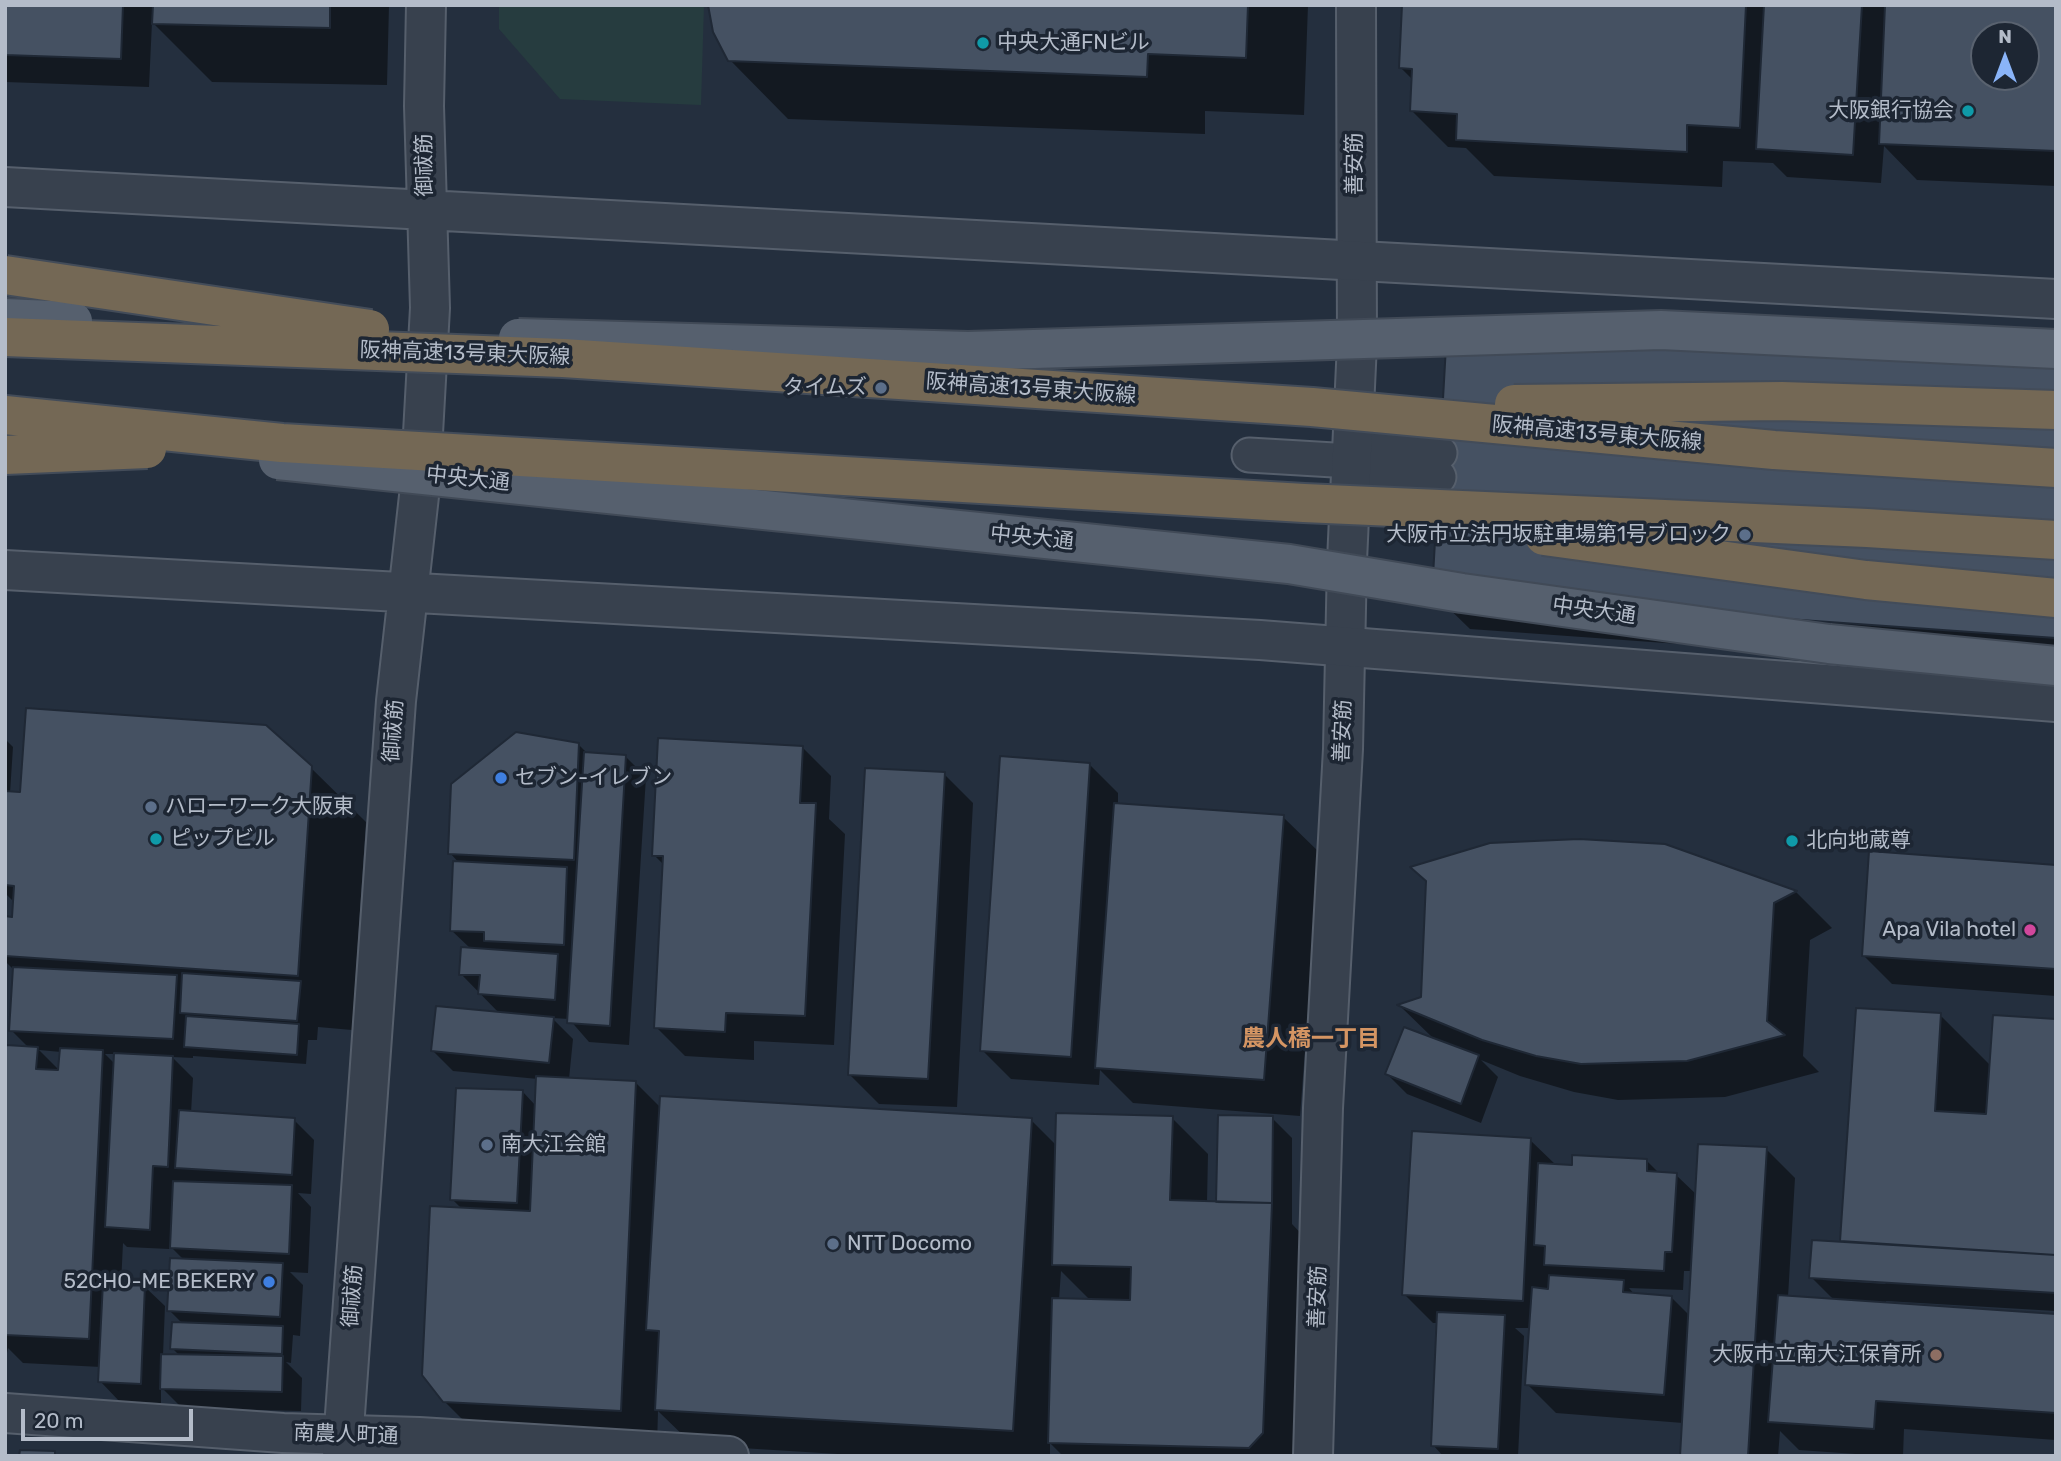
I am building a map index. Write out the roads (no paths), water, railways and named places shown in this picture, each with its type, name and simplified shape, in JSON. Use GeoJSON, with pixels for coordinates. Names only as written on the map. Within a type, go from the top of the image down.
{"type":"FeatureCollection","features":[{"type":"Feature","properties":{"kind":"highway"},"geometry":{"type":"LineString","coordinates":[[5,275],[563,358]]}},
{"type":"Feature","properties":{"kind":"highway","name":"阪神高速13号東大阪線"},"geometry":{"type":"LineString","coordinates":[[5,337],[563,358],[1312,407],[1774,450],[2056,468]]}},
{"type":"Feature","properties":{"kind":"highway"},"geometry":{"type":"LineString","coordinates":[[1312,407],[1782,401],[2056,410]]}},
{"type":"Feature","properties":{"kind":"highway"},"geometry":{"type":"LineString","coordinates":[[5,415],[282,443],[1304,503],[1867,528],[2056,540]]}},
{"type":"Feature","properties":{"kind":"highway"},"geometry":{"type":"LineString","coordinates":[[5,455],[282,443]]}},
{"type":"Feature","properties":{"kind":"highway"},"geometry":{"type":"LineString","coordinates":[[1304,503],[1866,580],[2056,598]]}},
{"type":"Feature","properties":{"kind":"main road"},"geometry":{"type":"LineString","coordinates":[[5,317],[218,328],[968,351],[1661,330],[2056,349]]}},
{"type":"Feature","properties":{"kind":"main road","name":"中央大通"},"geometry":{"type":"LineString","coordinates":[[5,442],[202,452],[1289,564],[1462,593],[1829,644],[2056,666]]}},
{"type":"Feature","properties":{"kind":"street","name":"御祓筋"},"geometry":{"type":"LineString","coordinates":[[342,1445],[396,701],[420,487],[430,307],[426,210],[426,5]]}},
{"type":"Feature","properties":{"kind":"street","name":"善安筋"},"geometry":{"type":"LineString","coordinates":[[1313,1456],[1323,1108],[1343,749],[1344,647],[1357,343],[1356,5]]}},
{"type":"Feature","properties":{"kind":"street"},"geometry":{"type":"LineString","coordinates":[[5,187],[2056,299]]}},
{"type":"Feature","properties":{"kind":"street"},"geometry":{"type":"LineString","coordinates":[[5,570],[408,591],[1344,647],[2056,702]]}},
{"type":"Feature","properties":{"kind":"street","name":"南農人町通"},"geometry":{"type":"LineString","coordinates":[[5,1413],[282,1433],[342,1445],[729,1456]]}},
{"type":"Feature","properties":{"kind":"lane"},"geometry":{"type":"LineString","coordinates":[[1250,455],[1439,465]]}},
{"type":"Feature","properties":{"kind":"place","name":"中央大通FNビル"},"geometry":{"type":"Point","coordinates":[983,43]}},
{"type":"Feature","properties":{"kind":"place","name":"大阪銀行協会"},"geometry":{"type":"Point","coordinates":[1968,111]}},
{"type":"Feature","properties":{"kind":"place","name":"タイムズ"},"geometry":{"type":"Point","coordinates":[881,388]}},
{"type":"Feature","properties":{"kind":"place","name":"大阪市立法円坂駐車場第1号ブロック"},"geometry":{"type":"Point","coordinates":[1745,535]}},
{"type":"Feature","properties":{"kind":"place","name":"セブン-イレブン"},"geometry":{"type":"Point","coordinates":[501,778]}},
{"type":"Feature","properties":{"kind":"place","name":"ハローワーク大阪東"},"geometry":{"type":"Point","coordinates":[151,807]}},
{"type":"Feature","properties":{"kind":"place","name":"ピップビル"},"geometry":{"type":"Point","coordinates":[156,839]}},
{"type":"Feature","properties":{"kind":"place","name":"北向地蔵尊"},"geometry":{"type":"Point","coordinates":[1792,841]}},
{"type":"Feature","properties":{"kind":"place","name":"Apa Vila hotel"},"geometry":{"type":"Point","coordinates":[2030,930]}},
{"type":"Feature","properties":{"kind":"place","name":"南大江会館"},"geometry":{"type":"Point","coordinates":[487,1145]}},
{"type":"Feature","properties":{"kind":"place","name":"NTT Docomo"},"geometry":{"type":"Point","coordinates":[833,1244]}},
{"type":"Feature","properties":{"kind":"place","name":"52CHO-ME BEKERY"},"geometry":{"type":"Point","coordinates":[269,1282]}},
{"type":"Feature","properties":{"kind":"place","name":"大阪市立南大江保育所"},"geometry":{"type":"Point","coordinates":[1936,1355]}},
{"type":"Feature","properties":{"kind":"district","name":"農人橋一丁目"},"geometry":{"type":"Point","coordinates":[1311,1039]}}]}
